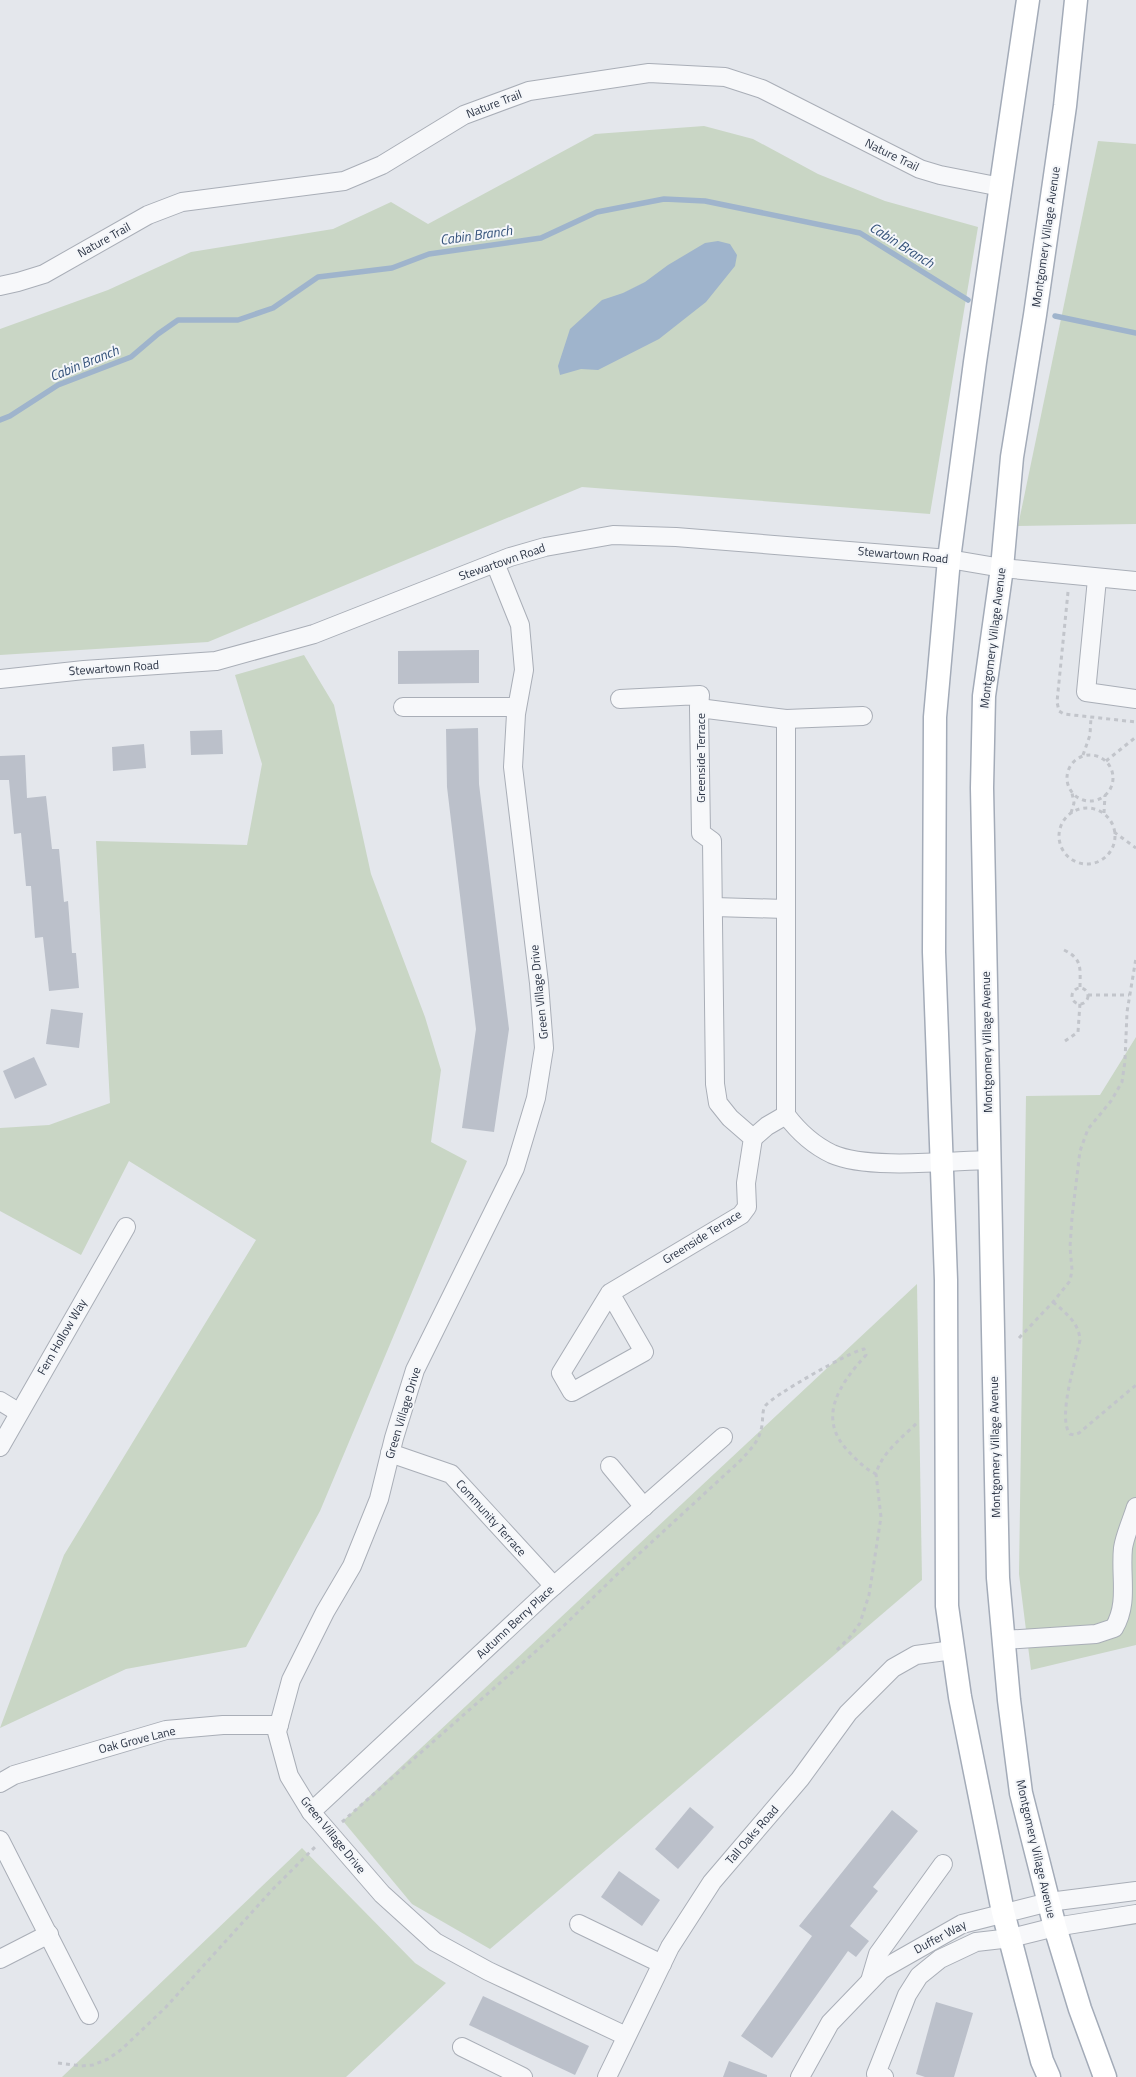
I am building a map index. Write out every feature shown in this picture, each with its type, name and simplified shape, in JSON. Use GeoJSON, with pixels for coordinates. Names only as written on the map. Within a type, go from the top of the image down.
{"type":"FeatureCollection","features":[{"type":"Feature","properties":{"kind":"main road"},"geometry":{"type":"LineString","coordinates":[[1028,0],[975,362],[949,559],[935,717],[934,952],[946,1280],[947,1606],[970,1746],[1003,1912],[1042,2061],[1049,2077]]}},
{"type":"Feature","properties":{"kind":"main road","name":"Montgomery Village Avenue"},"geometry":{"type":"LineString","coordinates":[[1076,0],[1065,106],[1035,315],[1012,457],[1002,568],[983,705],[982,798],[998,1578],[1021,1793],[1055,1927],[1080,2009],[1105,2077]]}},
{"type":"Feature","properties":{"kind":"street","name":"Nature Trail"},"geometry":{"type":"LineString","coordinates":[[0,286],[44,274],[148,215],[182,202],[344,182],[382,165],[464,115],[528,91],[649,73],[725,76],[762,89],[920,169],[940,176],[1001,187]]}},
{"type":"Feature","properties":{"kind":"street","name":"Stewartown Road"},"geometry":{"type":"LineString","coordinates":[[0,679],[84,670],[216,661],[314,634],[495,563],[545,547],[613,535],[676,537],[949,559],[1096,587],[1136,581]]}},
{"type":"Feature","properties":{"kind":"street","name":"Green Village Drive"},"geometry":{"type":"LineString","coordinates":[[495,563],[520,625],[524,670],[517,707],[513,767],[539,983],[544,1048],[536,1098],[515,1168],[415,1370],[390,1454],[379,1499],[352,1566],[325,1612],[291,1680],[276,1732],[289,1776],[311,1812],[382,1894],[435,1942],[488,1971],[626,2036]]}},
{"type":"Feature","properties":{"kind":"street"},"geometry":{"type":"LineString","coordinates":[[1096,587],[1086,692],[1136,699]]}},
{"type":"Feature","properties":{"kind":"street"},"geometry":{"type":"LineString","coordinates":[[620,699],[700,695],[699,708]]}},
{"type":"Feature","properties":{"kind":"street"},"geometry":{"type":"LineString","coordinates":[[403,707],[517,707]]}},
{"type":"Feature","properties":{"kind":"street","name":"Greenside Terrace"},"geometry":{"type":"LineString","coordinates":[[610,1292],[644,1352],[572,1392],[561,1373],[610,1292],[742,1215],[747,1207],[746,1183],[753,1138],[730,1118],[718,1103],[717,1093],[712,841],[701,832],[699,708],[786,719],[863,716]]}},
{"type":"Feature","properties":{"kind":"street"},"geometry":{"type":"LineString","coordinates":[[786,719],[786,1115],[800,1132],[832,1154],[855,1161],[879,1163],[989,1160]]}},
{"type":"Feature","properties":{"kind":"street"},"geometry":{"type":"LineString","coordinates":[[714,907],[785,910]]}},
{"type":"Feature","properties":{"kind":"street"},"geometry":{"type":"LineString","coordinates":[[753,1138],[767,1126],[786,1115]]}},
{"type":"Feature","properties":{"kind":"street","name":"Fern Hollow Way"},"geometry":{"type":"LineString","coordinates":[[0,1447],[18,1412],[126,1228]]}},
{"type":"Feature","properties":{"kind":"street"},"geometry":{"type":"LineString","coordinates":[[0,1401],[18,1412]]}},
{"type":"Feature","properties":{"kind":"street","name":"Autumn Berry Place"},"geometry":{"type":"LineString","coordinates":[[311,1812],[554,1586],[723,1437]]}},
{"type":"Feature","properties":{"kind":"street","name":"Community Terrace"},"geometry":{"type":"LineString","coordinates":[[390,1454],[420,1462],[451,1474],[554,1586]]}},
{"type":"Feature","properties":{"kind":"street"},"geometry":{"type":"LineString","coordinates":[[610,1466],[644,1507]]}},
{"type":"Feature","properties":{"kind":"street"},"geometry":{"type":"LineString","coordinates":[[1004,1640],[1096,1634],[1105,1633],[1114,1628],[1120,1619],[1123,1607],[1123,1548],[1136,1507]]}},
{"type":"Feature","properties":{"kind":"street","name":"Tall Oaks Road"},"geometry":{"type":"LineString","coordinates":[[606,2077],[670,1947],[712,1882],[800,1779],[848,1713],[893,1668],[916,1654],[953,1650]]}},
{"type":"Feature","properties":{"kind":"street","name":"Oak Grove Lane"},"geometry":{"type":"LineString","coordinates":[[0,1783],[14,1775],[166,1730],[223,1725],[279,1725]]}},
{"type":"Feature","properties":{"kind":"street"},"geometry":{"type":"LineString","coordinates":[[0,1840],[89,2016]]}},
{"type":"Feature","properties":{"kind":"street"},"geometry":{"type":"LineString","coordinates":[[870,1982],[878,1954],[943,1864]]}},
{"type":"Feature","properties":{"kind":"street","name":"Duffer Way"},"geometry":{"type":"LineString","coordinates":[[800,2077],[830,2024],[881,1970],[962,1924],[1003,1912],[1049,1902],[1136,1891]]}},
{"type":"Feature","properties":{"kind":"street","name":"Duffer Way"},"geometry":{"type":"LineString","coordinates":[[884,2077],[876,2074],[907,1995],[919,1976],[940,1959],[976,1942],[1011,1938],[1055,1927],[1136,1914]]}},
{"type":"Feature","properties":{"kind":"street"},"geometry":{"type":"LineString","coordinates":[[579,1924],[662,1964]]}},
{"type":"Feature","properties":{"kind":"street"},"geometry":{"type":"LineString","coordinates":[[0,1959],[49,1934]]}},
{"type":"Feature","properties":{"kind":"street"},"geometry":{"type":"LineString","coordinates":[[899,1960],[919,1976]]}},
{"type":"Feature","properties":{"kind":"street"},"geometry":{"type":"LineString","coordinates":[[462,2047],[523,2077]]}},
{"type":"Feature","properties":{"kind":"path"},"geometry":{"type":"LineString","coordinates":[[1060,590],[1096,587]]}},
{"type":"Feature","properties":{"kind":"path"},"geometry":{"type":"LineString","coordinates":[[1083,756],[1090,735],[1091,717]]}},
{"type":"Feature","properties":{"kind":"path"},"geometry":{"type":"LineString","coordinates":[[1106,761],[1136,737]]}},
{"type":"Feature","properties":{"kind":"path"},"geometry":{"type":"LineString","coordinates":[[1072,792],[1082,799],[1088,800],[1095,800],[1105,794],[1112,780],[1112,774],[1106,761],[1092,755],[1083,756],[1072,763],[1068,769],[1068,784],[1074,803],[1072,813]]}},
{"type":"Feature","properties":{"kind":"path"},"geometry":{"type":"LineString","coordinates":[[1104,814],[1105,794]]}},
{"type":"Feature","properties":{"kind":"path"},"geometry":{"type":"LineString","coordinates":[[1086,808],[1095,809],[1104,814],[1109,819],[1114,832],[1113,844],[1106,856],[1094,863],[1073,860],[1063,851],[1059,838],[1063,821],[1072,813],[1086,808]]}},
{"type":"Feature","properties":{"kind":"path"},"geometry":{"type":"LineString","coordinates":[[1114,832],[1136,848]]}},
{"type":"Feature","properties":{"kind":"path"},"geometry":{"type":"LineString","coordinates":[[1064,950],[1074,956],[1080,965],[1080,988]]}},
{"type":"Feature","properties":{"kind":"path"},"geometry":{"type":"LineString","coordinates":[[1019,1338],[1070,1281],[1072,1270],[1070,1247],[1072,1217],[1076,1175],[1083,1140],[1093,1121],[1111,1101],[1122,1082],[1129,995],[1136,958]]}},
{"type":"Feature","properties":{"kind":"path"},"geometry":{"type":"LineString","coordinates":[[1080,988],[1086,990],[1088,996],[1085,1001],[1080,1003],[1075,1002],[1072,995],[1074,990],[1080,988]]}},
{"type":"Feature","properties":{"kind":"path"},"geometry":{"type":"LineString","coordinates":[[1088,996],[1129,995]]}},
{"type":"Feature","properties":{"kind":"path"},"geometry":{"type":"LineString","coordinates":[[1065,1041],[1078,1032],[1080,1003]]}},
{"type":"Feature","properties":{"kind":"path"},"geometry":{"type":"LineString","coordinates":[[1053,1302],[1072,1319],[1080,1334],[1066,1406],[1066,1429],[1070,1434],[1079,1433],[1136,1385]]}},
{"type":"Feature","properties":{"kind":"path"},"geometry":{"type":"LineString","coordinates":[[58,2063],[82,2066],[93,2065],[108,2059],[122,2049],[166,2006],[273,1889],[329,1833],[552,1637],[741,1460],[759,1438],[764,1409],[772,1399],[830,1365],[864,1350],[866,1355],[852,1370],[836,1396],[832,1419],[839,1442],[862,1464],[876,1474]]}},
{"type":"Feature","properties":{"kind":"path"},"geometry":{"type":"LineString","coordinates":[[837,1650],[860,1623],[869,1596],[881,1517],[876,1474],[880,1463],[918,1422]]}},
{"type":"Feature","properties":{"kind":"green space"},"geometry":{"type":"Polygon","coordinates":[[[704,126],[753,139],[818,174],[885,201],[978,227],[930,514],[582,487],[208,642],[0,655],[0,329],[108,290],[191,252],[333,229],[391,202],[428,224],[595,134],[704,126]]]}},
{"type":"Feature","properties":{"kind":"green space"},"geometry":{"type":"Polygon","coordinates":[[[1098,141],[1136,144],[1136,524],[1018,526],[1098,141]]]}},
{"type":"Feature","properties":{"kind":"green space"},"geometry":{"type":"Polygon","coordinates":[[[304,655],[334,705],[371,874],[425,1017],[441,1070],[431,1142],[467,1161],[320,1511],[246,1647],[126,1669],[0,1728],[64,1555],[256,1240],[129,1161],[81,1255],[0,1211],[0,1128],[49,1125],[110,1103],[96,841],[247,845],[262,764],[235,675],[304,655]]]}},
{"type":"Feature","properties":{"kind":"green space"},"geometry":{"type":"Polygon","coordinates":[[[1136,1037],[1136,1645],[1031,1670],[1019,1574],[1026,1096],[1100,1095],[1136,1037]]]}},
{"type":"Feature","properties":{"kind":"green space"},"geometry":{"type":"Polygon","coordinates":[[[917,1284],[922,1580],[490,1949],[412,1904],[343,1821],[917,1284]]]}},
{"type":"Feature","properties":{"kind":"green space"},"geometry":{"type":"Polygon","coordinates":[[[302,1848],[415,1963],[446,1983],[346,2077],[62,2077],[302,1848]]]}},
{"type":"Feature","properties":{"kind":"water"},"geometry":{"type":"Polygon","coordinates":[[[718,241],[730,244],[737,255],[735,266],[706,302],[659,339],[598,370],[581,369],[560,375],[558,366],[570,329],[602,300],[623,293],[645,282],[668,265],[705,243],[718,241]]]}},
{"type":"Feature","properties":{"kind":"building"},"geometry":{"type":"Polygon","coordinates":[[[479,650],[479,683],[398,684],[398,651],[479,650]]]}},
{"type":"Feature","properties":{"kind":"building"},"geometry":{"type":"Polygon","coordinates":[[[478,728],[479,784],[509,1029],[494,1132],[462,1128],[476,1029],[447,787],[446,729],[478,728]]]}},
{"type":"Feature","properties":{"kind":"building"},"geometry":{"type":"Polygon","coordinates":[[[222,730],[223,754],[191,755],[190,731],[222,730]]]}},
{"type":"Feature","properties":{"kind":"building"},"geometry":{"type":"Polygon","coordinates":[[[144,744],[146,768],[113,771],[112,747],[144,744]]]}},
{"type":"Feature","properties":{"kind":"building"},"geometry":{"type":"Polygon","coordinates":[[[25,755],[27,798],[46,796],[52,849],[59,849],[64,902],[68,901],[72,953],[76,953],[79,988],[49,991],[43,937],[35,938],[31,886],[26,886],[21,833],[14,834],[9,780],[0,780],[0,756],[25,755]]]}},
{"type":"Feature","properties":{"kind":"building"},"geometry":{"type":"Polygon","coordinates":[[[51,1009],[83,1013],[79,1048],[46,1044],[51,1009]]]}},
{"type":"Feature","properties":{"kind":"building"},"geometry":{"type":"Polygon","coordinates":[[[34,1057],[47,1085],[15,1099],[3,1071],[34,1057]]]}},
{"type":"Feature","properties":{"kind":"building"},"geometry":{"type":"Polygon","coordinates":[[[690,1807],[714,1827],[678,1869],[655,1849],[690,1807]]]}},
{"type":"Feature","properties":{"kind":"building"},"geometry":{"type":"Polygon","coordinates":[[[892,1810],[918,1831],[873,1887],[878,1891],[850,1926],[869,1941],[856,1957],[848,1951],[772,2058],[741,2036],[812,1936],[799,1926],[892,1810]]]}},
{"type":"Feature","properties":{"kind":"building"},"geometry":{"type":"Polygon","coordinates":[[[619,1871],[660,1900],[642,1926],[601,1897],[619,1871]]]}},
{"type":"Feature","properties":{"kind":"building"},"geometry":{"type":"Polygon","coordinates":[[[483,1996],[589,2046],[575,2075],[469,2025],[483,1996]]]}},
{"type":"Feature","properties":{"kind":"building"},"geometry":{"type":"Polygon","coordinates":[[[936,2002],[973,2013],[954,2077],[925,2077],[916,2074],[936,2002]]]}},
{"type":"Feature","properties":{"kind":"building"},"geometry":{"type":"Polygon","coordinates":[[[729,2061],[767,2075],[767,2077],[723,2077],[729,2061]]]}},
{"type":"Feature","properties":{"kind":"waterway","name":"Cabin Branch"},"geometry":{"type":"LineString","coordinates":[[0,420],[10,416],[58,385],[131,357],[178,320],[238,320],[273,308],[318,277],[392,268],[429,254],[541,238],[597,212],[664,199],[705,201],[860,233],[968,300]]}},
{"type":"Feature","properties":{"kind":"waterway","name":"Cabin Branch"},"geometry":{"type":"LineString","coordinates":[[1055,316],[1136,333]]}}]}
